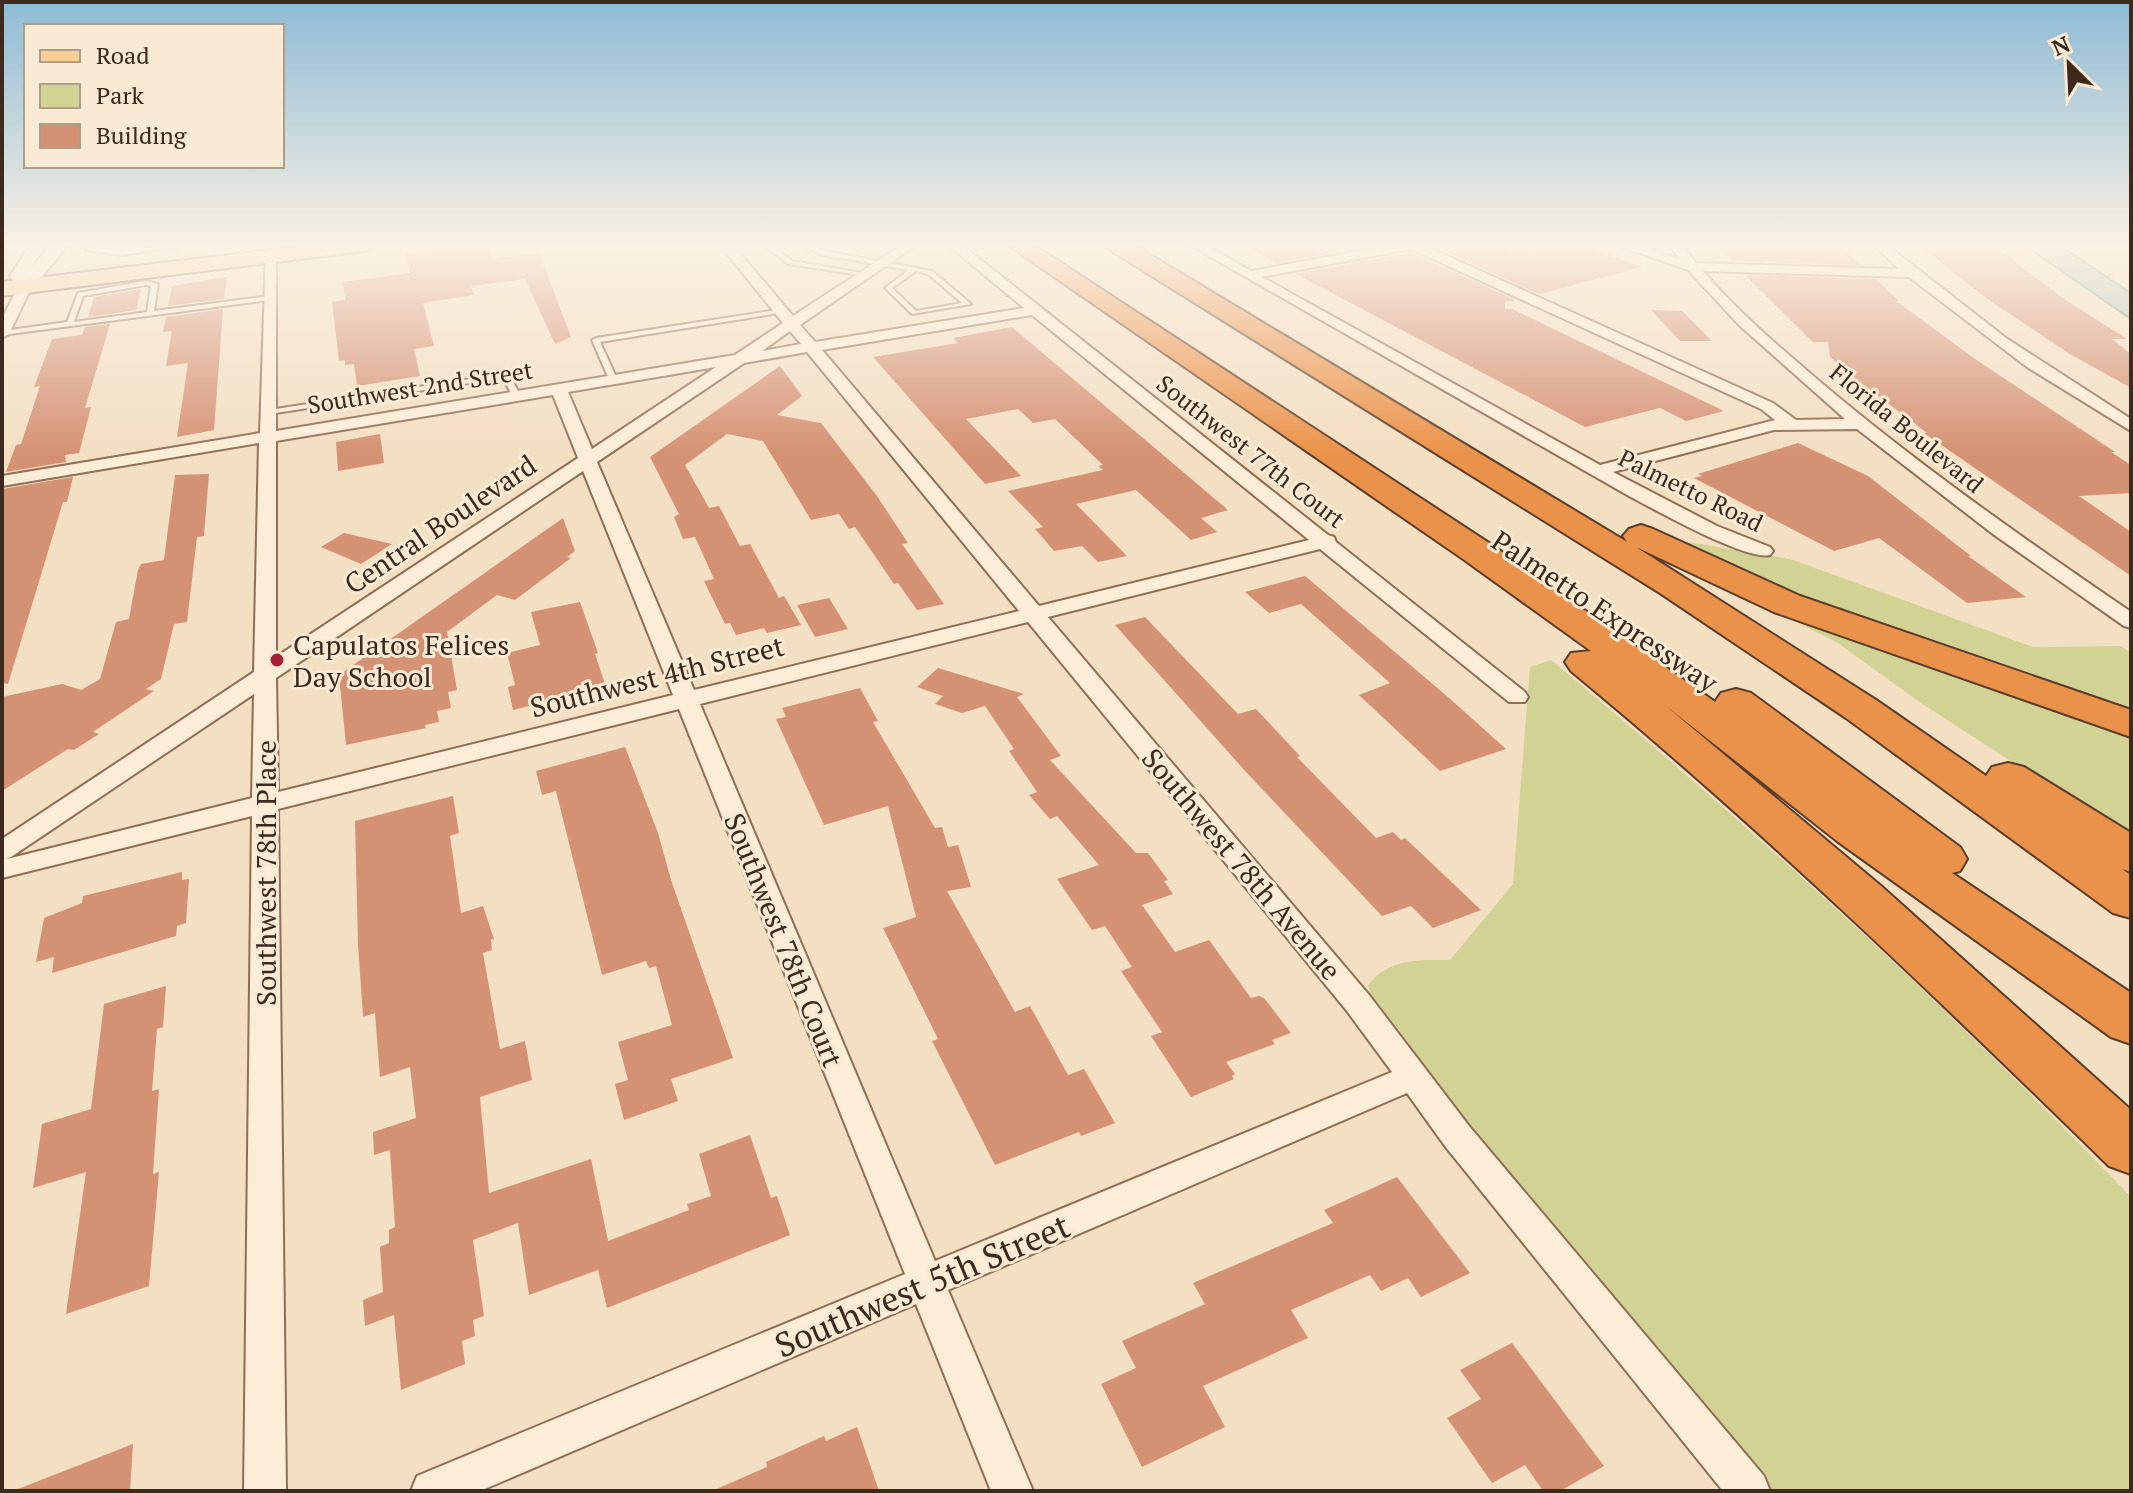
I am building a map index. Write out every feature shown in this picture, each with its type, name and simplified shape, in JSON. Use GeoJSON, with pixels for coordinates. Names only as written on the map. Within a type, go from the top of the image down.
{"type":"FeatureCollection","features":[{"type":"Feature","properties":{"kind":"highway"},"geometry":{"type":"LineString","coordinates":[[1122,315],[1489,560],[1707,716],[1854,830],[2131,1022]]}},
{"type":"Feature","properties":{"kind":"highway","name":"Palmetto Expressway"},"geometry":{"type":"LineString","coordinates":[[1159,315],[1537,564],[1706,680],[1894,820],[2131,1013]]}},
{"type":"Feature","properties":{"kind":"highway","name":"Palmetto Expressway"},"geometry":{"type":"LineString","coordinates":[[1232,315],[1673,585],[1861,709],[2131,900]]}},
{"type":"Feature","properties":{"kind":"highway"},"geometry":{"type":"LineString","coordinates":[[1288,427],[1694,750],[1911,942],[2131,1148]]}},
{"type":"Feature","properties":{"kind":"highway"},"geometry":{"type":"LineString","coordinates":[[1535,500],[1645,537],[1748,587],[1849,628],[2131,724]]}},
{"type":"Feature","properties":{"kind":"highway"},"geometry":{"type":"LineString","coordinates":[[1861,709],[1987,764],[2131,855]]}},
{"type":"Feature","properties":{"kind":"street","name":"Southwest 78th Place"},"geometry":{"type":"LineString","coordinates":[[265,1491],[265,805],[270,315]]}},
{"type":"Feature","properties":{"kind":"street","name":"Southwest 78th Avenue"},"geometry":{"type":"LineString","coordinates":[[786,315],[1358,1003],[1457,1136],[1749,1491]]}},
{"type":"Feature","properties":{"kind":"street","name":"Central Boulevard"},"geometry":{"type":"LineString","coordinates":[[2,851],[737,359],[792,315]]}},
{"type":"Feature","properties":{"kind":"street","name":"Southwest 2nd Street"},"geometry":{"type":"LineString","coordinates":[[2,481],[269,424],[516,395],[1007,315]]}},
{"type":"Feature","properties":{"kind":"street","name":"Southwest 77th Court"},"geometry":{"type":"LineString","coordinates":[[1041,315],[1327,541],[1517,697]]}},
{"type":"Feature","properties":{"kind":"street","name":"Palmetto Road"},"geometry":{"type":"LineString","coordinates":[[1320,315],[1598,471],[1710,530],[1763,551]]}},
{"type":"Feature","properties":{"kind":"street"},"geometry":{"type":"LineString","coordinates":[[1561,315],[1783,418],[1859,424]]}},
{"type":"Feature","properties":{"kind":"street","name":"Florida Boulevard"},"geometry":{"type":"LineString","coordinates":[[1737,315],[1859,424],[2001,533],[2129,619]]}},
{"type":"Feature","properties":{"kind":"street"},"geometry":{"type":"LineString","coordinates":[[1964,315],[2050,375],[2131,426]]}},
{"type":"Feature","properties":{"kind":"street","name":"Southwest 78th Court"},"geometry":{"type":"LineString","coordinates":[[558,388],[1012,1491]]}},
{"type":"Feature","properties":{"kind":"street"},"geometry":{"type":"LineString","coordinates":[[1598,471],[1783,418],[1844,411]]}},
{"type":"Feature","properties":{"kind":"street","name":"Southwest 4th Street"},"geometry":{"type":"LineString","coordinates":[[2,869],[1327,541]]}},
{"type":"Feature","properties":{"kind":"street","name":"Southwest 5th Street"},"geometry":{"type":"LineString","coordinates":[[432,1491],[1412,1077]]}},
{"type":"Feature","properties":{"kind":"lane"},"geometry":{"type":"LineString","coordinates":[[70,324],[73,315]]}},
{"type":"Feature","properties":{"kind":"lane"},"geometry":{"type":"LineString","coordinates":[[3,332],[138,315]]}},
{"type":"Feature","properties":{"kind":"lane"},"geometry":{"type":"LineString","coordinates":[[613,379],[596,340],[788,317]]}},
{"type":"Feature","properties":{"kind":"lane"},"geometry":{"type":"LineString","coordinates":[[269,424],[496,377],[507,378],[516,395]]}},
{"type":"Feature","properties":{"kind":"green space"},"geometry":{"type":"Polygon","coordinates":[[[1670,539],[1790,559],[2033,647],[2121,646],[2131,653],[2131,715],[1850,620],[1670,539]]]}},
{"type":"Feature","properties":{"kind":"green space"},"geometry":{"type":"Polygon","coordinates":[[[1789,611],[2131,730],[2131,839],[1921,703],[1838,643],[1784,616],[1789,611]]]}},
{"type":"Feature","properties":{"kind":"green space"},"geometry":{"type":"Polygon","coordinates":[[[1551,660],[1702,788],[1848,920],[1992,1056],[2131,1197],[2131,1491],[1769,1491],[1445,1099],[1407,1041],[1370,993],[1368,985],[1376,976],[1395,965],[1450,960],[1513,884],[1530,667],[1551,660]]]}},
{"type":"Feature","properties":{"kind":"building"},"geometry":{"type":"Polygon","coordinates":[[[223,315],[214,430],[177,437],[188,363],[166,366],[172,331],[163,332],[166,317],[223,315]]]}},
{"type":"Feature","properties":{"kind":"building"},"geometry":{"type":"Polygon","coordinates":[[[334,315],[426,315],[434,346],[414,349],[420,376],[357,386],[354,364],[345,365],[345,360],[339,361],[334,315]]]}},
{"type":"Feature","properties":{"kind":"building"},"geometry":{"type":"Polygon","coordinates":[[[541,315],[562,315],[571,337],[555,344],[541,315]]]}},
{"type":"Feature","properties":{"kind":"building"},"geometry":{"type":"Polygon","coordinates":[[[1373,315],[1524,315],[1724,411],[1686,421],[1660,408],[1585,427],[1373,315]]]}},
{"type":"Feature","properties":{"kind":"building"},"geometry":{"type":"Polygon","coordinates":[[[1655,315],[1686,315],[1712,341],[1680,341],[1655,315]]]}},
{"type":"Feature","properties":{"kind":"building"},"geometry":{"type":"Polygon","coordinates":[[[1785,315],[1915,315],[1975,359],[2115,452],[2111,452],[2131,465],[2131,493],[2079,496],[2131,532],[2131,576],[1924,433],[1927,433],[1830,357],[1828,342],[1813,342],[1785,315]]]}},
{"type":"Feature","properties":{"kind":"building"},"geometry":{"type":"Polygon","coordinates":[[[2011,315],[2089,315],[2127,339],[2112,339],[2131,354],[2131,388],[2070,354],[2011,315]]]}},
{"type":"Feature","properties":{"kind":"building"},"geometry":{"type":"Polygon","coordinates":[[[110,324],[85,408],[91,407],[79,453],[65,455],[66,462],[6,472],[16,445],[21,444],[40,386],[34,387],[52,339],[82,335],[85,327],[110,324]]]}},
{"type":"Feature","properties":{"kind":"building"},"geometry":{"type":"Polygon","coordinates":[[[1012,327],[1228,510],[1201,518],[1217,532],[1191,540],[1136,490],[1076,504],[1127,556],[1098,562],[1082,546],[1054,551],[1035,529],[1043,527],[1008,491],[1103,470],[1098,466],[1103,465],[1055,419],[1033,423],[1018,409],[966,419],[1021,476],[985,484],[873,357],[958,343],[953,338],[1012,327]]]}},
{"type":"Feature","properties":{"kind":"building"},"geometry":{"type":"Polygon","coordinates":[[[780,366],[802,396],[777,415],[821,423],[877,496],[908,543],[902,544],[944,604],[917,610],[898,583],[894,584],[855,527],[849,529],[839,514],[811,520],[763,441],[727,434],[685,465],[709,508],[719,506],[740,546],[750,544],[779,598],[784,596],[801,625],[767,633],[764,628],[736,635],[730,623],[725,624],[704,581],[714,579],[695,537],[683,539],[674,517],[679,514],[650,457],[780,366]]]}},
{"type":"Feature","properties":{"kind":"building"},"geometry":{"type":"Polygon","coordinates":[[[380,434],[384,463],[338,471],[336,442],[380,434]]]}},
{"type":"Feature","properties":{"kind":"building"},"geometry":{"type":"Polygon","coordinates":[[[1798,443],[1868,476],[1971,556],[1968,556],[2026,597],[1967,603],[1879,538],[1834,551],[1694,478],[1702,476],[1698,474],[1798,443]]]}},
{"type":"Feature","properties":{"kind":"building"},"geometry":{"type":"Polygon","coordinates":[[[209,474],[204,536],[197,537],[187,622],[174,624],[161,679],[146,689],[154,691],[93,732],[99,734],[74,750],[68,749],[2,791],[2,697],[62,684],[81,690],[100,679],[116,622],[129,619],[141,564],[164,560],[175,475],[209,474]]]}},
{"type":"Feature","properties":{"kind":"building"},"geometry":{"type":"Polygon","coordinates":[[[73,477],[8,684],[2,683],[2,489],[73,477]]]}},
{"type":"Feature","properties":{"kind":"building"},"geometry":{"type":"Polygon","coordinates":[[[563,518],[575,551],[567,557],[571,558],[515,600],[497,595],[447,632],[457,690],[448,692],[451,708],[437,711],[439,722],[425,725],[426,728],[346,745],[339,675],[563,518]]]}},
{"type":"Feature","properties":{"kind":"building"},"geometry":{"type":"Polygon","coordinates":[[[344,533],[392,544],[361,564],[321,547],[344,533]]]}},
{"type":"Feature","properties":{"kind":"building"},"geometry":{"type":"Polygon","coordinates":[[[1305,576],[1506,749],[1440,771],[1359,695],[1390,683],[1301,604],[1269,613],[1245,592],[1305,576]]]}},
{"type":"Feature","properties":{"kind":"building"},"geometry":{"type":"Polygon","coordinates":[[[829,598],[848,629],[815,637],[797,605],[829,598]]]}},
{"type":"Feature","properties":{"kind":"building"},"geometry":{"type":"Polygon","coordinates":[[[580,602],[606,687],[513,710],[508,687],[515,685],[507,653],[540,645],[531,612],[580,602]]]}},
{"type":"Feature","properties":{"kind":"building"},"geometry":{"type":"Polygon","coordinates":[[[1145,617],[1238,714],[1256,709],[1300,756],[1297,757],[1376,838],[1393,832],[1401,840],[1405,838],[1481,910],[1433,928],[1411,906],[1382,916],[1246,772],[1115,625],[1145,617]]]}},
{"type":"Feature","properties":{"kind":"building"},"geometry":{"type":"Polygon","coordinates":[[[938,668],[1024,694],[1017,697],[1061,756],[1050,760],[1136,853],[1148,853],[1168,880],[1164,881],[1173,894],[1142,905],[1175,952],[1209,940],[1251,998],[1264,998],[1291,1033],[1272,1040],[1275,1044],[1226,1062],[1235,1074],[1232,1076],[1234,1079],[1191,1097],[1151,1036],[1162,1032],[1121,971],[1132,967],[1105,926],[1092,930],[1057,879],[1099,865],[1057,816],[1050,819],[1029,795],[1037,792],[1009,751],[1014,749],[985,706],[962,713],[935,704],[943,696],[917,687],[938,668]]]}},
{"type":"Feature","properties":{"kind":"building"},"geometry":{"type":"Polygon","coordinates":[[[860,688],[878,721],[873,722],[935,828],[942,827],[948,847],[958,845],[971,887],[947,891],[1015,1012],[1030,1006],[1068,1075],[1084,1069],[1115,1123],[1081,1136],[1079,1132],[995,1165],[932,1041],[938,1039],[883,928],[916,917],[888,806],[824,825],[776,719],[786,717],[782,708],[860,688]]]}},
{"type":"Feature","properties":{"kind":"building"},"geometry":{"type":"Polygon","coordinates":[[[625,747],[658,833],[671,880],[733,1058],[671,1079],[678,1101],[624,1120],[615,1084],[628,1080],[618,1042],[672,1025],[656,966],[649,968],[646,961],[602,975],[556,791],[542,795],[536,771],[625,747]]]}},
{"type":"Feature","properties":{"kind":"building"},"geometry":{"type":"Polygon","coordinates":[[[453,796],[459,833],[450,836],[461,913],[483,906],[494,939],[491,940],[492,950],[483,953],[500,1049],[525,1041],[532,1080],[480,1097],[489,1193],[591,1159],[608,1241],[689,1210],[687,1204],[711,1196],[699,1154],[750,1135],[771,1198],[777,1196],[790,1235],[607,1308],[598,1270],[529,1295],[518,1223],[473,1240],[484,1316],[473,1320],[475,1336],[462,1341],[465,1364],[401,1390],[394,1315],[365,1326],[363,1300],[383,1292],[380,1247],[389,1243],[389,1230],[395,1227],[390,1150],[374,1155],[373,1132],[416,1118],[410,1067],[380,1077],[375,1013],[363,1017],[355,821],[453,796]]]}},
{"type":"Feature","properties":{"kind":"building"},"geometry":{"type":"Polygon","coordinates":[[[182,872],[182,880],[189,879],[186,923],[177,926],[176,936],[52,973],[54,957],[36,962],[44,918],[82,903],[83,896],[182,872]]]}},
{"type":"Feature","properties":{"kind":"building"},"geometry":{"type":"Polygon","coordinates":[[[166,986],[163,1027],[157,1029],[152,1091],[159,1089],[153,1174],[159,1172],[149,1286],[66,1314],[86,1172],[33,1188],[42,1124],[91,1109],[104,1004],[166,986]]]}},
{"type":"Feature","properties":{"kind":"building"},"geometry":{"type":"Polygon","coordinates":[[[1397,1177],[1470,1273],[1421,1297],[1408,1278],[1381,1291],[1370,1275],[1291,1310],[1308,1338],[1203,1386],[1225,1427],[1142,1467],[1101,1384],[1136,1368],[1122,1341],[1205,1304],[1193,1283],[1333,1223],[1324,1210],[1397,1177]]]}},
{"type":"Feature","properties":{"kind":"building"},"geometry":{"type":"Polygon","coordinates":[[[1512,1343],[1604,1466],[1560,1491],[1543,1491],[1525,1465],[1492,1483],[1447,1418],[1481,1399],[1460,1370],[1512,1343]]]}},
{"type":"Feature","properties":{"kind":"building"},"geometry":{"type":"Polygon","coordinates":[[[857,1427],[879,1491],[712,1491],[767,1467],[766,1462],[824,1436],[826,1441],[857,1427]]]}},
{"type":"Feature","properties":{"kind":"building"},"geometry":{"type":"Polygon","coordinates":[[[133,1444],[130,1491],[18,1491],[18,1489],[133,1444]]]}},
{"type":"Feature","properties":{"kind":"place","name":"Capulatos Felices Day School"},"geometry":{"type":"Point","coordinates":[277,660]}}]}
